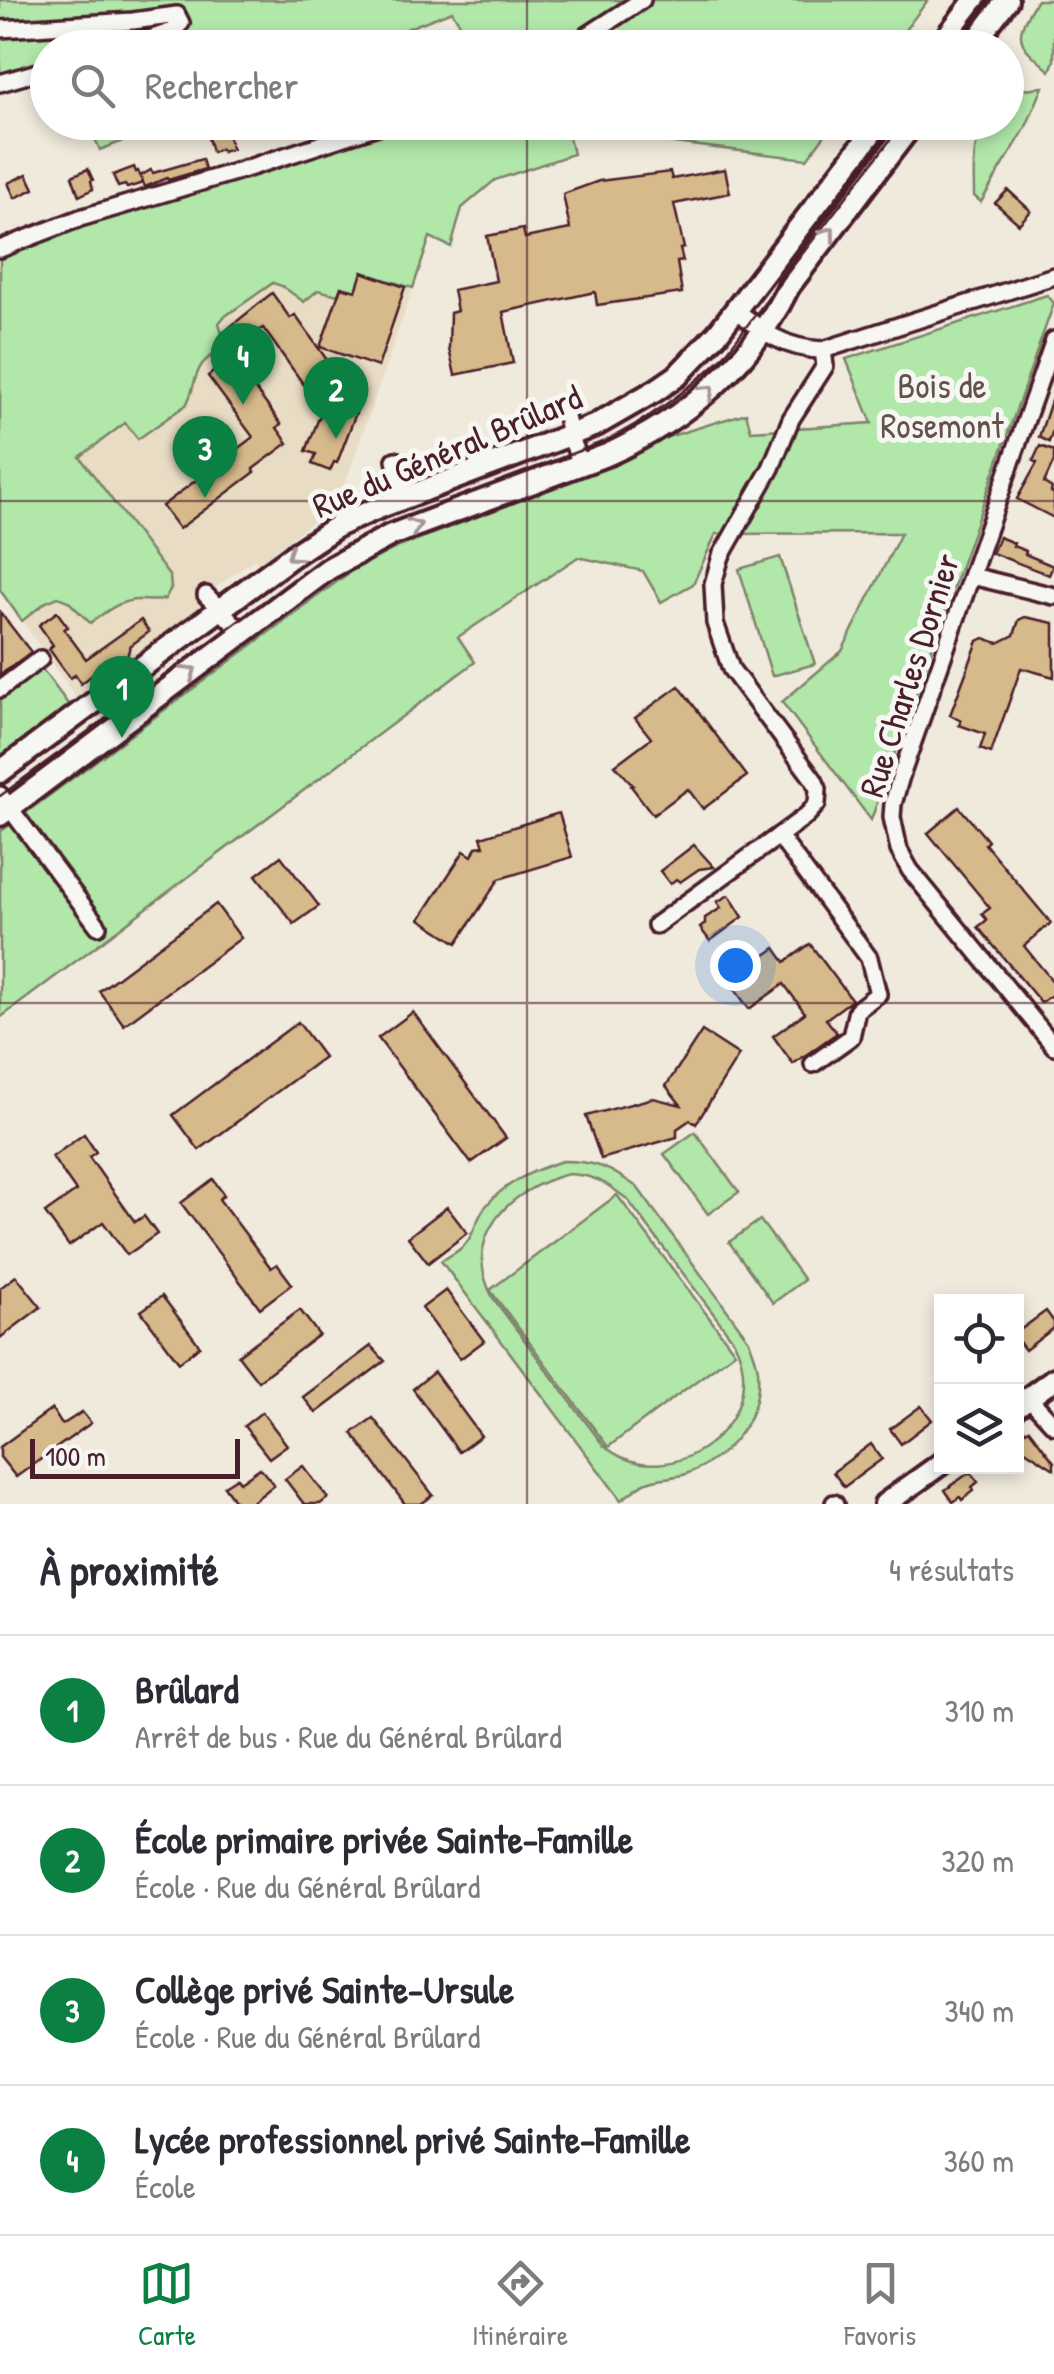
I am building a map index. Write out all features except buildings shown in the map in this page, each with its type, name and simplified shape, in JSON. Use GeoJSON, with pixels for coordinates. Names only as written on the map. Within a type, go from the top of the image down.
{"type":"FeatureCollection","features":[{"type":"Feature","properties":{"kind":"main road"},"geometry":{"type":"LineString","coordinates":[[952,30],[975,0]]}},
{"type":"Feature","properties":{"kind":"main road"},"geometry":{"type":"LineString","coordinates":[[985,30],[1008,0]]}},
{"type":"Feature","properties":{"kind":"main road","name":"Rue du Général Brûlard"},"geometry":{"type":"LineString","coordinates":[[0,772],[212,602],[314,540],[403,498],[612,417],[676,376],[717,334],[866,140]]}},
{"type":"Feature","properties":{"kind":"main road","name":"Rue du Général Brûlard"},"geometry":{"type":"LineString","coordinates":[[3,806],[328,569],[391,535],[636,442],[676,418],[706,394],[764,330],[789,286],[900,140]]}},
{"type":"Feature","properties":{"kind":"main road"},"geometry":{"type":"LineString","coordinates":[[1024,1401],[1054,1379]]}},
{"type":"Feature","properties":{"kind":"main road"},"geometry":{"type":"LineString","coordinates":[[885,1504],[934,1468]]}},
{"type":"Feature","properties":{"kind":"street"},"geometry":{"type":"LineString","coordinates":[[596,30],[642,0]]}},
{"type":"Feature","properties":{"kind":"street"},"geometry":{"type":"LineString","coordinates":[[0,29],[177,15],[181,23],[174,30]]}},
{"type":"Feature","properties":{"kind":"street"},"geometry":{"type":"LineString","coordinates":[[0,83],[30,74]]}},
{"type":"Feature","properties":{"kind":"street"},"geometry":{"type":"LineString","coordinates":[[0,249],[80,218],[336,140]]}},
{"type":"Feature","properties":{"kind":"street"},"geometry":{"type":"LineString","coordinates":[[735,309],[791,346],[823,350],[1054,276]]}},
{"type":"Feature","properties":{"kind":"street","name":"Rue Charles Dornier"},"geometry":{"type":"LineString","coordinates":[[1054,340],[893,804],[899,850],[910,870],[1054,1046]]}},
{"type":"Feature","properties":{"kind":"street"},"geometry":{"type":"LineString","coordinates":[[656,926],[814,810],[818,798],[814,780],[732,669],[715,623],[713,584],[721,556],[772,468],[791,419],[826,366],[823,350]]}},
{"type":"Feature","properties":{"kind":"street"},"geometry":{"type":"LineString","coordinates":[[565,412],[580,464]]}},
{"type":"Feature","properties":{"kind":"street"},"geometry":{"type":"LineString","coordinates":[[395,460],[403,498]]}},
{"type":"Feature","properties":{"kind":"street"},"geometry":{"type":"LineString","coordinates":[[972,576],[1054,596]]}},
{"type":"Feature","properties":{"kind":"street"},"geometry":{"type":"LineString","coordinates":[[212,602],[242,633]]}},
{"type":"Feature","properties":{"kind":"street"},"geometry":{"type":"LineString","coordinates":[[0,689],[40,659]]}},
{"type":"Feature","properties":{"kind":"street"},"geometry":{"type":"LineString","coordinates":[[3,806],[98,926]]}},
{"type":"Feature","properties":{"kind":"street"},"geometry":{"type":"LineString","coordinates":[[779,836],[869,958],[878,994],[858,1010],[851,1037],[813,1064]]}},
{"type":"Feature","properties":{"kind":"street"},"geometry":{"type":"LineString","coordinates":[[1024,1403],[1054,1424]]}},
{"type":"Feature","properties":{"kind":"shaded area"},"geometry":{"type":"Polygon","coordinates":[[[362,272],[413,288],[339,501],[258,563],[254,559],[200,599],[205,607],[78,701],[22,621],[58,597],[68,600],[90,623],[116,605],[136,600],[154,602],[169,577],[80,457],[126,423],[194,389],[203,362],[225,344],[219,323],[223,317],[260,290],[272,283],[304,301],[318,289],[338,295],[341,287],[362,272]]]}},
{"type":"Feature","properties":{"kind":"green space"},"geometry":{"type":"Polygon","coordinates":[[[0,0],[928,0],[905,30],[464,30],[452,11],[403,30],[30,30],[30,69],[0,75],[0,0]]]}},
{"type":"Feature","properties":{"kind":"green space"},"geometry":{"type":"Polygon","coordinates":[[[1037,0],[1054,0],[1054,61],[1050,71],[1024,46],[1024,23],[1037,0]]]}},
{"type":"Feature","properties":{"kind":"green space"},"geometry":{"type":"Polygon","coordinates":[[[1043,87],[1024,131],[1024,89],[1043,87]]]}},
{"type":"Feature","properties":{"kind":"green space"},"geometry":{"type":"Polygon","coordinates":[[[96,140],[126,140],[100,150],[96,140]]]}},
{"type":"Feature","properties":{"kind":"green space"},"geometry":{"type":"Polygon","coordinates":[[[350,140],[570,140],[573,154],[495,180],[462,208],[451,247],[430,237],[413,288],[363,273],[356,291],[341,287],[338,295],[318,290],[304,302],[273,283],[224,317],[219,323],[225,344],[201,366],[186,405],[138,439],[125,423],[80,457],[170,577],[171,588],[165,599],[125,602],[90,623],[68,601],[58,597],[22,621],[0,590],[0,258],[81,223],[350,140]]]}},
{"type":"Feature","properties":{"kind":"green space"},"geometry":{"type":"Polygon","coordinates":[[[650,140],[821,140],[807,159],[650,140]]]}},
{"type":"Feature","properties":{"kind":"green space"},"geometry":{"type":"Polygon","coordinates":[[[978,140],[1018,140],[981,202],[974,196],[978,140]]]}},
{"type":"Feature","properties":{"kind":"green space","name":"Bois de Rosemont"},"geometry":{"type":"Polygon","coordinates":[[[1047,295],[1054,303],[871,820],[782,702],[842,651],[901,533],[716,534],[693,584],[661,602],[643,571],[578,557],[458,637],[475,662],[0,1018],[0,832],[350,572],[396,548],[621,461],[668,437],[746,413],[751,431],[872,423],[846,359],[1047,295]]]}},
{"type":"Feature","properties":{"kind":"green space"},"geometry":{"type":"Polygon","coordinates":[[[780,557],[815,664],[772,676],[739,569],[780,557]]]}},
{"type":"Feature","properties":{"kind":"green space"},"geometry":{"type":"Polygon","coordinates":[[[42,669],[71,708],[0,759],[0,700],[42,669]]]}},
{"type":"Feature","properties":{"kind":"green space"},"geometry":{"type":"Polygon","coordinates":[[[695,1132],[739,1192],[708,1214],[664,1154],[695,1132]]]}},
{"type":"Feature","properties":{"kind":"green space"},"geometry":{"type":"Polygon","coordinates":[[[562,1161],[594,1164],[637,1187],[749,1340],[757,1366],[755,1404],[749,1420],[729,1446],[702,1467],[647,1482],[621,1500],[441,1261],[465,1245],[483,1210],[502,1190],[562,1161]],[[568,1174],[527,1191],[496,1218],[483,1255],[484,1275],[493,1298],[603,1445],[629,1460],[657,1464],[684,1458],[709,1444],[728,1424],[740,1399],[743,1371],[734,1341],[627,1199],[600,1181],[568,1174]]]}},
{"type":"Feature","properties":{"kind":"green space"},"geometry":{"type":"Polygon","coordinates":[[[617,1195],[735,1352],[608,1447],[490,1290],[617,1195]]]}},
{"type":"Feature","properties":{"kind":"green space"},"geometry":{"type":"Polygon","coordinates":[[[760,1220],[804,1280],[773,1303],[729,1242],[760,1220]]]}},
{"type":"Feature","properties":{"kind":"tram line"},"geometry":{"type":"LineString","coordinates":[[964,30],[987,0]]}},
{"type":"Feature","properties":{"kind":"tram line"},"geometry":{"type":"LineString","coordinates":[[0,796],[331,553],[380,527],[605,441],[667,404],[722,358],[890,140]]}},
{"type":"Feature","properties":{"kind":"place","name":"Lycée professionnel privé Sainte-Famille"},"geometry":{"type":"Point","coordinates":[243,405]}},
{"type":"Feature","properties":{"kind":"place","name":"École primaire privée Sainte-Famille"},"geometry":{"type":"Point","coordinates":[336,439]}},
{"type":"Feature","properties":{"kind":"place","name":"Collège privé Sainte-Ursule"},"geometry":{"type":"Point","coordinates":[205,498]}},
{"type":"Feature","properties":{"kind":"place","name":"Brûlard"},"geometry":{"type":"Point","coordinates":[122,738]}}]}
